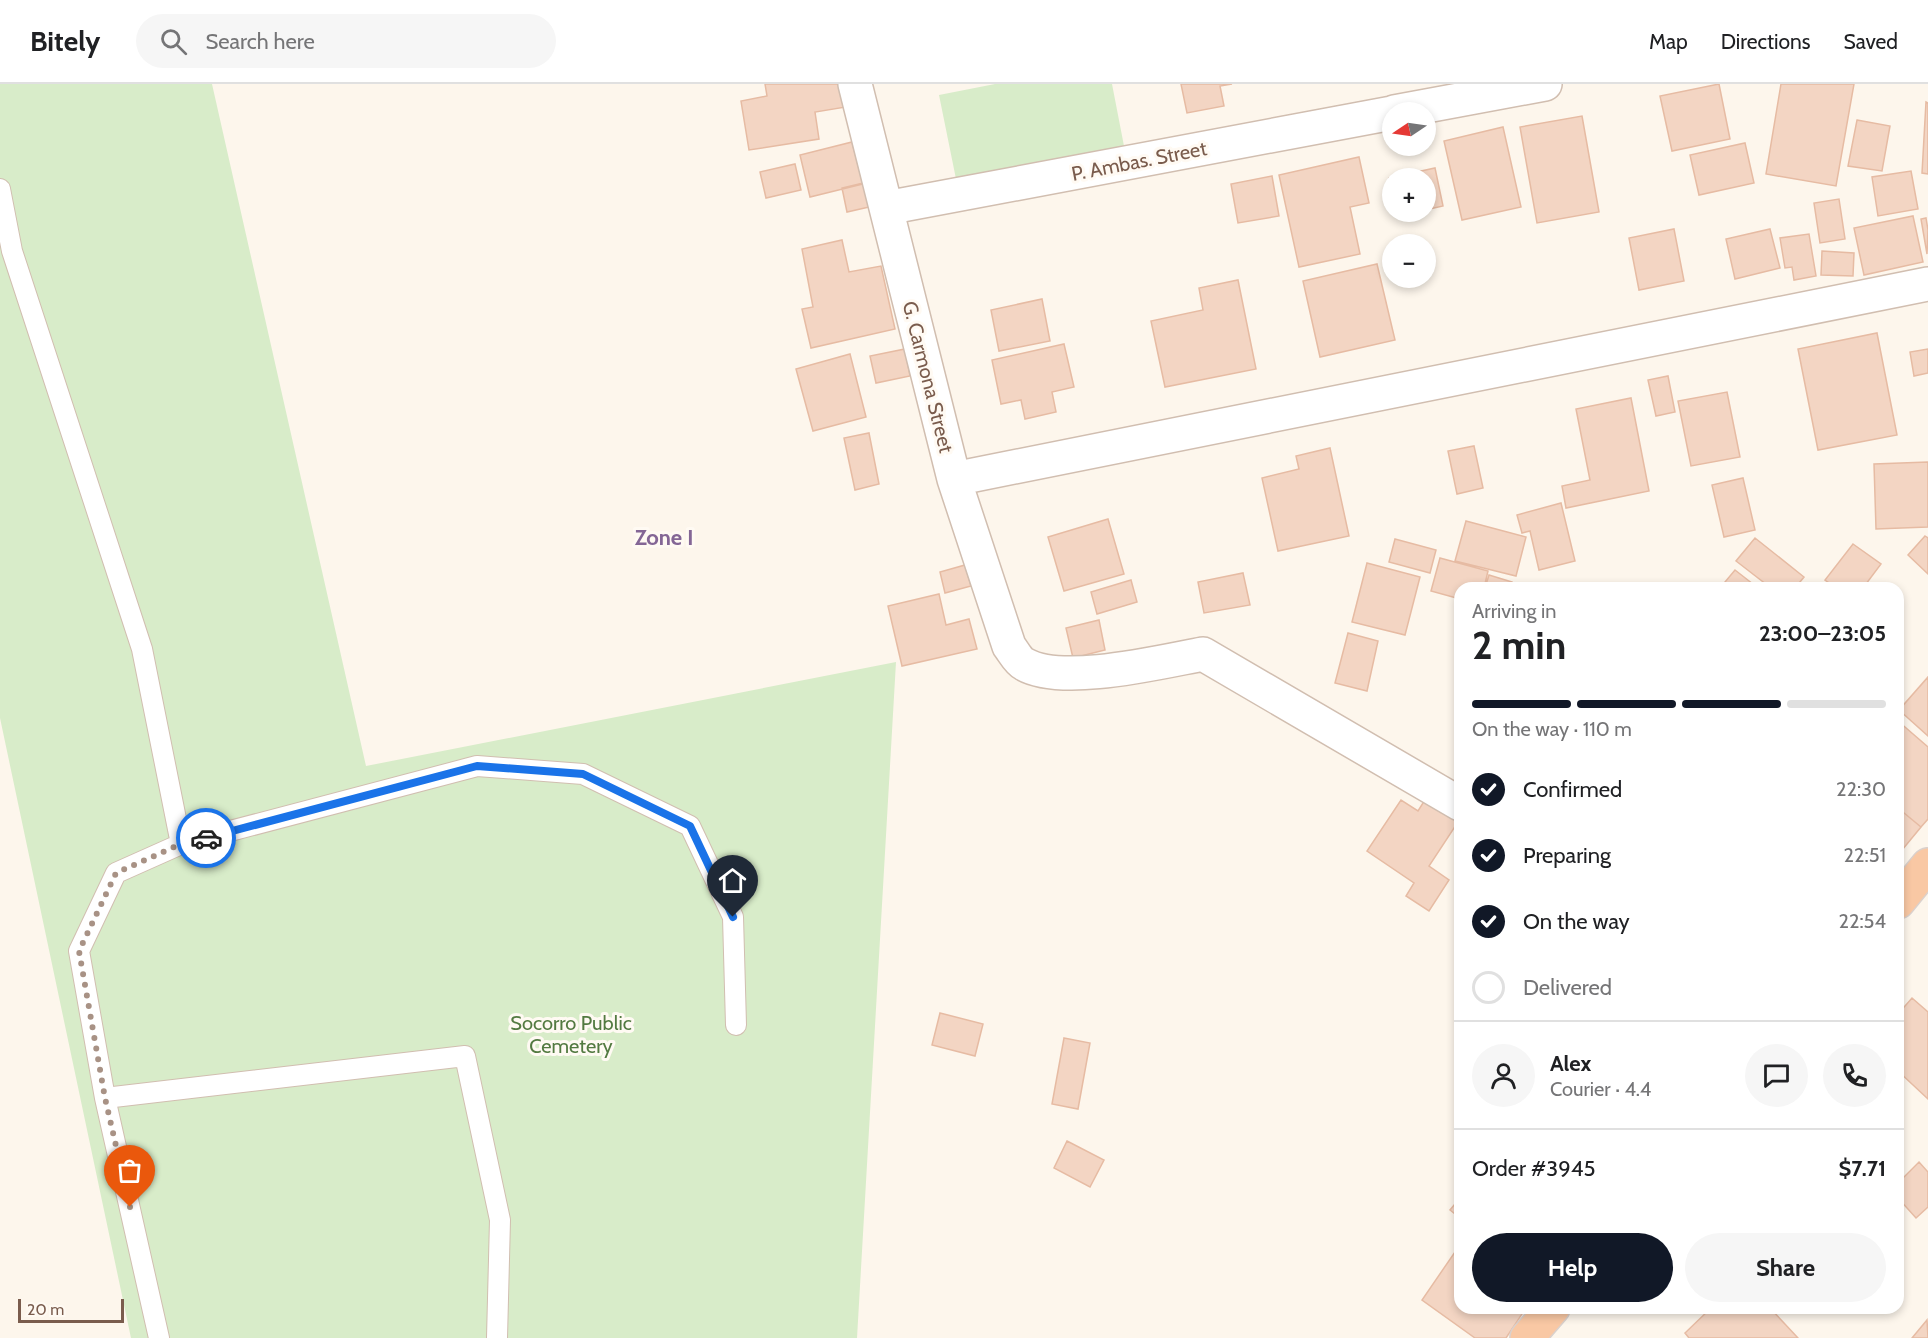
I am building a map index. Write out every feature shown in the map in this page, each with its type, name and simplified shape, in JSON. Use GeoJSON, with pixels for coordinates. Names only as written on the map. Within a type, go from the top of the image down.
{"type":"FeatureCollection","features":[{"type":"Feature","properties":{"kind":"highway"},"geometry":{"type":"LineString","coordinates":[[1904,894],[1928,864]]}},
{"type":"Feature","properties":{"kind":"highway"},"geometry":{"type":"LineString","coordinates":[[1527,1338],[1548,1314]]}},
{"type":"Feature","properties":{"kind":"street","name":"G. Carmona Street"},"geometry":{"type":"LineString","coordinates":[[855,84],[954,479],[1009,646],[1022,663],[1052,673],[1122,670],[1203,654],[1454,800]]}},
{"type":"Feature","properties":{"kind":"street","name":"P. Ambas. Street"},"geometry":{"type":"LineString","coordinates":[[1436,105],[1545,84]]}},
{"type":"Feature","properties":{"kind":"street","name":"P. Ambas. Street"},"geometry":{"type":"LineString","coordinates":[[886,208],[1382,115]]}},
{"type":"Feature","properties":{"kind":"street"},"geometry":{"type":"LineString","coordinates":[[954,479],[1928,284]]}},
{"type":"Feature","properties":{"kind":"lane"},"geometry":{"type":"LineString","coordinates":[[0,189],[12,251],[142,649],[181,844]]}},
{"type":"Feature","properties":{"kind":"lane"},"geometry":{"type":"LineString","coordinates":[[159,1338],[105,1098],[79,951],[116,873],[181,844],[477,766],[583,774],[690,826],[733,917],[736,1025]]}},
{"type":"Feature","properties":{"kind":"lane"},"geometry":{"type":"LineString","coordinates":[[105,1098],[465,1056],[500,1220],[496,1338]]}},
{"type":"Feature","properties":{"kind":"green space","name":"Socorro Public Cemetery"},"geometry":{"type":"Polygon","coordinates":[[[0,84],[212,84],[366,766],[896,662],[857,1338],[131,1338],[0,718],[0,84]]]}},
{"type":"Feature","properties":{"kind":"green space"},"geometry":{"type":"Polygon","coordinates":[[[995,84],[1112,84],[1124,146],[956,179],[939,95],[995,84]]]}},
{"type":"Feature","properties":{"kind":"building"},"geometry":{"type":"Polygon","coordinates":[[[765,84],[848,84],[852,106],[815,112],[819,139],[749,150],[741,101],[767,96],[765,84]]]}},
{"type":"Feature","properties":{"kind":"building"},"geometry":{"type":"Polygon","coordinates":[[[1181,84],[1232,84],[1220,86],[1224,106],[1187,113],[1181,84]]]}},
{"type":"Feature","properties":{"kind":"building"},"geometry":{"type":"Polygon","coordinates":[[[1719,84],[1730,139],[1672,151],[1660,96],[1719,84]]]}},
{"type":"Feature","properties":{"kind":"building"},"geometry":{"type":"Polygon","coordinates":[[[1781,84],[1854,84],[1836,186],[1766,174],[1781,84]]]}},
{"type":"Feature","properties":{"kind":"building"},"geometry":{"type":"Polygon","coordinates":[[[1926,102],[1928,103],[1928,174],[1922,173],[1926,102]]]}},
{"type":"Feature","properties":{"kind":"building"},"geometry":{"type":"Polygon","coordinates":[[[1582,116],[1599,212],[1537,223],[1520,127],[1582,116]]]}},
{"type":"Feature","properties":{"kind":"building"},"geometry":{"type":"Polygon","coordinates":[[[1857,120],[1890,126],[1882,171],[1848,166],[1857,120]]]}},
{"type":"Feature","properties":{"kind":"building"},"geometry":{"type":"Polygon","coordinates":[[[1503,127],[1521,207],[1462,220],[1444,141],[1503,127]]]}},
{"type":"Feature","properties":{"kind":"building"},"geometry":{"type":"Polygon","coordinates":[[[852,142],[863,184],[810,197],[800,155],[852,142]]]}},
{"type":"Feature","properties":{"kind":"building"},"geometry":{"type":"Polygon","coordinates":[[[1745,143],[1754,183],[1699,195],[1690,155],[1745,143]]]}},
{"type":"Feature","properties":{"kind":"building"},"geometry":{"type":"Polygon","coordinates":[[[1359,157],[1369,203],[1350,207],[1360,254],[1299,267],[1279,175],[1359,157]]]}},
{"type":"Feature","properties":{"kind":"building"},"geometry":{"type":"Polygon","coordinates":[[[795,164],[801,190],[766,198],[760,172],[795,164]]]}},
{"type":"Feature","properties":{"kind":"building"},"geometry":{"type":"Polygon","coordinates":[[[1911,171],[1918,209],[1878,216],[1872,177],[1911,171]]]}},
{"type":"Feature","properties":{"kind":"building"},"geometry":{"type":"Polygon","coordinates":[[[1436,173],[1443,206],[1436,208],[1436,173]]]}},
{"type":"Feature","properties":{"kind":"building"},"geometry":{"type":"Polygon","coordinates":[[[1272,176],[1279,216],[1238,223],[1231,184],[1272,176]]]}},
{"type":"Feature","properties":{"kind":"building"},"geometry":{"type":"Polygon","coordinates":[[[872,181],[878,205],[847,212],[842,188],[872,181]]]}},
{"type":"Feature","properties":{"kind":"building"},"geometry":{"type":"Polygon","coordinates":[[[1839,199],[1845,239],[1820,243],[1814,203],[1839,199]]]}},
{"type":"Feature","properties":{"kind":"building"},"geometry":{"type":"Polygon","coordinates":[[[1913,216],[1923,262],[1864,275],[1854,228],[1913,216]]]}},
{"type":"Feature","properties":{"kind":"building"},"geometry":{"type":"Polygon","coordinates":[[[1926,218],[1928,230],[1927,254],[1921,219],[1926,218]]]}},
{"type":"Feature","properties":{"kind":"building"},"geometry":{"type":"Polygon","coordinates":[[[1674,229],[1684,281],[1639,290],[1629,238],[1674,229]]]}},
{"type":"Feature","properties":{"kind":"building"},"geometry":{"type":"Polygon","coordinates":[[[1770,229],[1780,268],[1735,279],[1726,239],[1770,229]]]}},
{"type":"Feature","properties":{"kind":"building"},"geometry":{"type":"Polygon","coordinates":[[[1809,234],[1816,276],[1794,280],[1792,267],[1785,268],[1780,238],[1809,234]]]}},
{"type":"Feature","properties":{"kind":"building"},"geometry":{"type":"Polygon","coordinates":[[[842,240],[849,272],[881,266],[895,329],[811,348],[802,309],[813,307],[802,249],[842,240]]]}},
{"type":"Feature","properties":{"kind":"building"},"geometry":{"type":"Polygon","coordinates":[[[1822,251],[1854,253],[1853,276],[1821,275],[1822,251]]]}},
{"type":"Feature","properties":{"kind":"building"},"geometry":{"type":"Polygon","coordinates":[[[1377,264],[1395,340],[1320,357],[1303,281],[1377,264]]]}},
{"type":"Feature","properties":{"kind":"building"},"geometry":{"type":"Polygon","coordinates":[[[1238,280],[1256,369],[1165,387],[1151,321],[1203,310],[1199,288],[1238,280]]]}},
{"type":"Feature","properties":{"kind":"building"},"geometry":{"type":"Polygon","coordinates":[[[1042,299],[1050,341],[999,351],[991,310],[1042,299]]]}},
{"type":"Feature","properties":{"kind":"building"},"geometry":{"type":"Polygon","coordinates":[[[1877,333],[1897,435],[1818,450],[1798,349],[1877,333]]]}},
{"type":"Feature","properties":{"kind":"building"},"geometry":{"type":"Polygon","coordinates":[[[1064,344],[1074,387],[1052,392],[1056,412],[1025,419],[1021,400],[1001,404],[992,360],[1064,344]]]}},
{"type":"Feature","properties":{"kind":"building"},"geometry":{"type":"Polygon","coordinates":[[[905,349],[910,376],[876,383],[870,356],[905,349]]]}},
{"type":"Feature","properties":{"kind":"building"},"geometry":{"type":"Polygon","coordinates":[[[1928,349],[1928,373],[1914,376],[1910,352],[1928,349]]]}},
{"type":"Feature","properties":{"kind":"building"},"geometry":{"type":"Polygon","coordinates":[[[850,354],[866,417],[813,431],[796,369],[850,354]]]}},
{"type":"Feature","properties":{"kind":"building"},"geometry":{"type":"Polygon","coordinates":[[[1668,376],[1675,412],[1656,416],[1648,380],[1668,376]]]}},
{"type":"Feature","properties":{"kind":"building"},"geometry":{"type":"Polygon","coordinates":[[[1727,392],[1740,457],[1691,466],[1678,401],[1727,392]]]}},
{"type":"Feature","properties":{"kind":"building"},"geometry":{"type":"Polygon","coordinates":[[[1631,398],[1649,491],[1566,508],[1562,486],[1590,480],[1576,409],[1631,398]]]}},
{"type":"Feature","properties":{"kind":"building"},"geometry":{"type":"Polygon","coordinates":[[[869,433],[879,484],[855,490],[844,438],[869,433]]]}},
{"type":"Feature","properties":{"kind":"building"},"geometry":{"type":"Polygon","coordinates":[[[1474,446],[1483,488],[1457,494],[1448,451],[1474,446]]]}},
{"type":"Feature","properties":{"kind":"building"},"geometry":{"type":"Polygon","coordinates":[[[1330,448],[1349,536],[1278,551],[1262,478],[1299,469],[1296,456],[1330,448]]]}},
{"type":"Feature","properties":{"kind":"building"},"geometry":{"type":"Polygon","coordinates":[[[1928,462],[1928,527],[1876,529],[1874,464],[1928,462]]]}},
{"type":"Feature","properties":{"kind":"building"},"geometry":{"type":"Polygon","coordinates":[[[1743,478],[1755,530],[1724,537],[1712,485],[1743,478]]]}},
{"type":"Feature","properties":{"kind":"building"},"geometry":{"type":"Polygon","coordinates":[[[1561,503],[1575,561],[1539,570],[1530,531],[1522,533],[1517,515],[1561,503]]]}},
{"type":"Feature","properties":{"kind":"building"},"geometry":{"type":"Polygon","coordinates":[[[1108,519],[1124,574],[1064,591],[1048,537],[1108,519]]]}},
{"type":"Feature","properties":{"kind":"building"},"geometry":{"type":"Polygon","coordinates":[[[1466,521],[1526,537],[1516,576],[1455,561],[1466,521]]]}},
{"type":"Feature","properties":{"kind":"building"},"geometry":{"type":"Polygon","coordinates":[[[1925,536],[1928,538],[1928,574],[1908,555],[1925,536]]]}},
{"type":"Feature","properties":{"kind":"building"},"geometry":{"type":"Polygon","coordinates":[[[1755,538],[1804,577],[1800,582],[1763,582],[1736,561],[1755,538]]]}},
{"type":"Feature","properties":{"kind":"building"},"geometry":{"type":"Polygon","coordinates":[[[1395,539],[1436,550],[1430,573],[1389,562],[1395,539]]]}},
{"type":"Feature","properties":{"kind":"building"},"geometry":{"type":"Polygon","coordinates":[[[1853,544],[1881,564],[1868,582],[1828,582],[1825,580],[1853,544]]]}},
{"type":"Feature","properties":{"kind":"building"},"geometry":{"type":"Polygon","coordinates":[[[1440,558],[1488,571],[1485,582],[1454,582],[1454,597],[1431,591],[1440,558]]]}},
{"type":"Feature","properties":{"kind":"building"},"geometry":{"type":"Polygon","coordinates":[[[1367,563],[1420,577],[1405,635],[1352,622],[1367,563]]]}},
{"type":"Feature","properties":{"kind":"building"},"geometry":{"type":"Polygon","coordinates":[[[965,565],[971,586],[945,593],[940,572],[965,565]]]}},
{"type":"Feature","properties":{"kind":"building"},"geometry":{"type":"Polygon","coordinates":[[[1735,570],[1750,582],[1725,582],[1735,570]]]}},
{"type":"Feature","properties":{"kind":"building"},"geometry":{"type":"Polygon","coordinates":[[[1243,573],[1250,605],[1204,613],[1198,582],[1243,573]]]}},
{"type":"Feature","properties":{"kind":"building"},"geometry":{"type":"Polygon","coordinates":[[[1489,575],[1512,582],[1487,582],[1489,575]]]}},
{"type":"Feature","properties":{"kind":"building"},"geometry":{"type":"Polygon","coordinates":[[[1131,580],[1137,602],[1097,614],[1091,592],[1131,580]]]}},
{"type":"Feature","properties":{"kind":"building"},"geometry":{"type":"Polygon","coordinates":[[[939,594],[946,625],[969,619],[977,649],[902,666],[888,606],[939,594]]]}},
{"type":"Feature","properties":{"kind":"building"},"geometry":{"type":"Polygon","coordinates":[[[1099,620],[1105,650],[1073,658],[1066,628],[1099,620]]]}},
{"type":"Feature","properties":{"kind":"building"},"geometry":{"type":"Polygon","coordinates":[[[1348,633],[1378,641],[1367,691],[1335,683],[1348,633]]]}},
{"type":"Feature","properties":{"kind":"building"},"geometry":{"type":"Polygon","coordinates":[[[1928,677],[1928,736],[1904,714],[1904,704],[1928,677]]]}},
{"type":"Feature","properties":{"kind":"building"},"geometry":{"type":"Polygon","coordinates":[[[1904,726],[1928,747],[1928,819],[1921,827],[1904,813],[1904,726]]]}},
{"type":"Feature","properties":{"kind":"building"},"geometry":{"type":"Polygon","coordinates":[[[1428,795],[1454,814],[1454,828],[1429,866],[1449,880],[1429,911],[1406,896],[1414,883],[1367,851],[1401,800],[1418,811],[1428,795]]]}},
{"type":"Feature","properties":{"kind":"building"},"geometry":{"type":"Polygon","coordinates":[[[1904,813],[1921,827],[1904,848],[1904,813]]]}},
{"type":"Feature","properties":{"kind":"building"},"geometry":{"type":"Polygon","coordinates":[[[1912,998],[1928,1012],[1928,1099],[1904,1077],[1904,1007],[1912,998]]]}},
{"type":"Feature","properties":{"kind":"building"},"geometry":{"type":"Polygon","coordinates":[[[940,1013],[983,1024],[975,1056],[932,1045],[940,1013]]]}},
{"type":"Feature","properties":{"kind":"building"},"geometry":{"type":"Polygon","coordinates":[[[1064,1038],[1090,1043],[1078,1109],[1052,1104],[1064,1038]]]}},
{"type":"Feature","properties":{"kind":"building"},"geometry":{"type":"Polygon","coordinates":[[[1067,1141],[1104,1160],[1090,1187],[1054,1168],[1067,1141]]]}},
{"type":"Feature","properties":{"kind":"building"},"geometry":{"type":"Polygon","coordinates":[[[1919,1162],[1928,1172],[1928,1207],[1916,1218],[1904,1205],[1904,1177],[1919,1162]]]}},
{"type":"Feature","properties":{"kind":"building"},"geometry":{"type":"Polygon","coordinates":[[[1454,1253],[1454,1314],[1522,1314],[1506,1338],[1475,1338],[1422,1300],[1454,1253]]]}},
{"type":"Feature","properties":{"kind":"building"},"geometry":{"type":"Polygon","coordinates":[[[1705,1314],[1776,1314],[1798,1338],[1689,1338],[1685,1333],[1705,1314]]]}},
{"type":"Feature","properties":{"kind":"building"},"geometry":{"type":"Polygon","coordinates":[[[1927,1320],[1928,1338],[1912,1338],[1927,1320]]]}},
{"type":"Feature","properties":{"kind":"way so far"},"geometry":{"type":"LineString","coordinates":[[130,1207],[105,1098],[79,951],[116,873],[181,844],[206,838]]}},
{"type":"Feature","properties":{"kind":"district","name":"Zone I"},"geometry":{"type":"Point","coordinates":[664,537]}},
{"type":"Feature","properties":{"kind":"route"},"geometry":{"type":"LineString","coordinates":[[206,838],[477,766],[583,774],[690,826],[733,917]]}}]}
